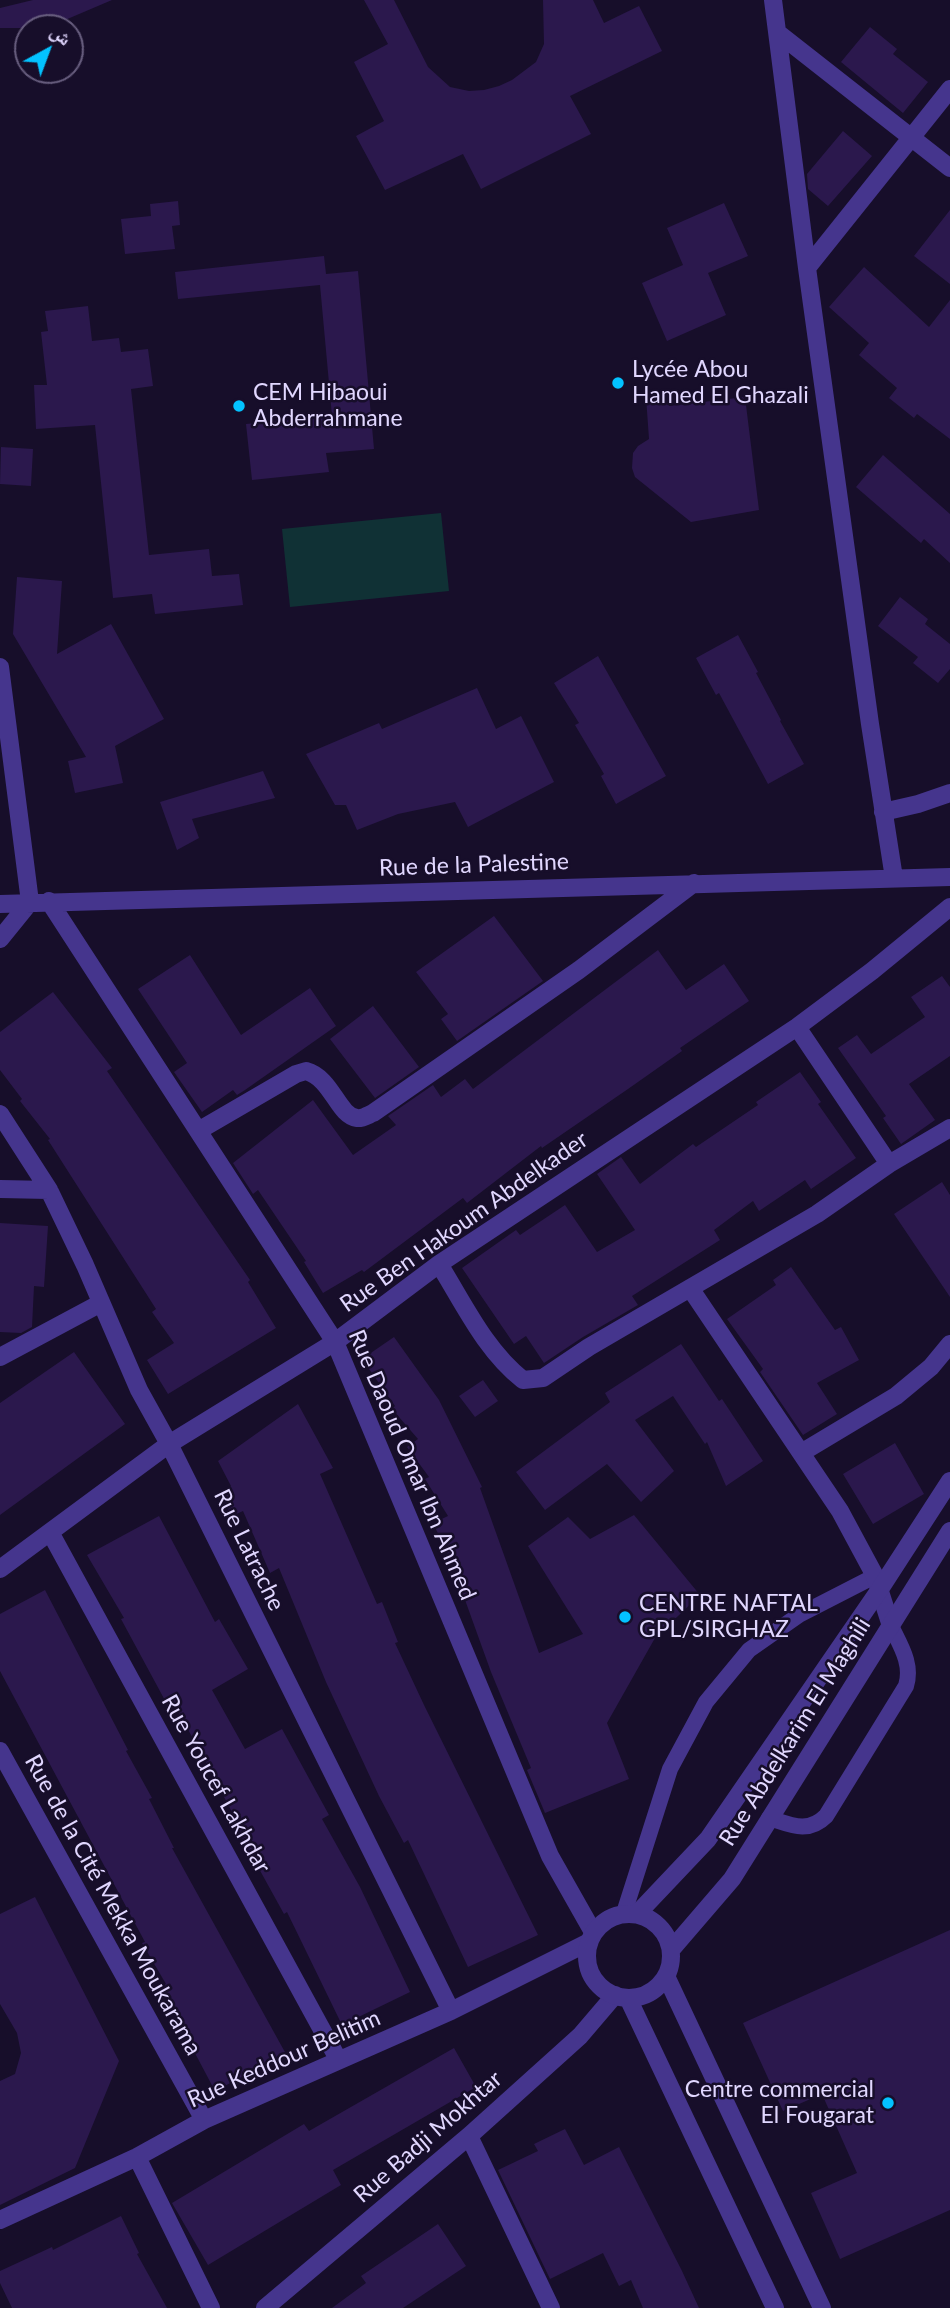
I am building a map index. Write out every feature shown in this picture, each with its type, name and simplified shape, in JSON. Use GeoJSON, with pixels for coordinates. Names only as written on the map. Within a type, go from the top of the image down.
{"type":"FeatureCollection","features":[{"type":"Feature","properties":{"kind":"street"},"geometry":{"type":"LineString","coordinates":[[778,4],[778,33],[807,268],[894,878]]}},
{"type":"Feature","properties":{"kind":"street"},"geometry":{"type":"LineString","coordinates":[[778,33],[950,168]]}},
{"type":"Feature","properties":{"kind":"street"},"geometry":{"type":"LineString","coordinates":[[807,268],[950,89]]}},
{"type":"Feature","properties":{"kind":"street"},"geometry":{"type":"LineString","coordinates":[[0,667],[30,902],[0,939]]}},
{"type":"Feature","properties":{"kind":"street"},"geometry":{"type":"LineString","coordinates":[[883,812],[950,793]]}},
{"type":"Feature","properties":{"kind":"street","name":"Rue de la Palestine"},"geometry":{"type":"LineString","coordinates":[[0,904],[950,877]]}},
{"type":"Feature","properties":{"kind":"street"},"geometry":{"type":"LineString","coordinates":[[198,1131],[296,1074],[306,1071],[323,1079],[353,1117],[360,1119],[373,1114],[579,970],[695,883]]}},
{"type":"Feature","properties":{"kind":"street","name":"Rue Daoud Omar Ibn Ahmed"},"geometry":{"type":"LineString","coordinates":[[49,901],[335,1342],[550,1856],[591,1937]]}},
{"type":"Feature","properties":{"kind":"street","name":"Rue Ben Hakoum Abdelkader"},"geometry":{"type":"LineString","coordinates":[[0,1569],[169,1444],[335,1342],[439,1264],[796,1027],[872,971],[950,907]]}},
{"type":"Feature","properties":{"kind":"street"},"geometry":{"type":"LineString","coordinates":[[796,1027],[889,1164]]}},
{"type":"Feature","properties":{"kind":"street","name":"Rue Latrache"},"geometry":{"type":"LineString","coordinates":[[0,1114],[49,1190],[139,1390],[169,1444],[451,2011]]}},
{"type":"Feature","properties":{"kind":"street"},"geometry":{"type":"LineString","coordinates":[[439,1264],[494,1351],[508,1368],[523,1380],[543,1378],[589,1347],[817,1214],[889,1164],[950,1128]]}},
{"type":"Feature","properties":{"kind":"street"},"geometry":{"type":"LineString","coordinates":[[0,1189],[49,1190]]}},
{"type":"Feature","properties":{"kind":"street"},"geometry":{"type":"LineString","coordinates":[[690,1288],[840,1511],[877,1583],[891,1626]]}},
{"type":"Feature","properties":{"kind":"street"},"geometry":{"type":"LineString","coordinates":[[0,1357],[101,1303]]}},
{"type":"Feature","properties":{"kind":"street"},"geometry":{"type":"LineString","coordinates":[[801,1453],[904,1390],[931,1367],[950,1344]]}},
{"type":"Feature","properties":{"kind":"street"},"geometry":{"type":"LineString","coordinates":[[630,1914],[708,1839],[877,1583],[950,1481]]}},
{"type":"Feature","properties":{"kind":"street","name":"Rue Abdelkarim El Maghili"},"geometry":{"type":"LineString","coordinates":[[671,1950],[732,1879],[950,1531]]}},
{"type":"Feature","properties":{"kind":"street","name":"Rue Youcef Lakhdar"},"geometry":{"type":"LineString","coordinates":[[50,1532],[338,2059]]}},
{"type":"Feature","properties":{"kind":"street","name":"Rue de la Cité Mekka Moukarama"},"geometry":{"type":"LineString","coordinates":[[0,1751],[204,2120]]}},
{"type":"Feature","properties":{"kind":"street"},"geometry":{"type":"LineString","coordinates":[[630,1914],[649,1919],[660,1927],[671,1950],[671,1963],[666,1976],[650,1992],[622,1997],[603,1989],[594,1980],[586,1955],[591,1937],[612,1917],[630,1914]]}},
{"type":"Feature","properties":{"kind":"street","name":"Rue Keddour Belitim"},"geometry":{"type":"LineString","coordinates":[[0,2220],[138,2157],[204,2120],[451,2011],[591,1937]]}},
{"type":"Feature","properties":{"kind":"street"},"geometry":{"type":"LineString","coordinates":[[666,1976],[822,2308]]}},
{"type":"Feature","properties":{"kind":"street"},"geometry":{"type":"LineString","coordinates":[[622,1997],[775,2308]]}},
{"type":"Feature","properties":{"kind":"street","name":"Rue Badji Mokhtar"},"geometry":{"type":"LineString","coordinates":[[265,2308],[469,2136],[622,1997]]}},
{"type":"Feature","properties":{"kind":"street"},"geometry":{"type":"LineString","coordinates":[[469,2136],[551,2308]]}},
{"type":"Feature","properties":{"kind":"street"},"geometry":{"type":"LineString","coordinates":[[138,2157],[211,2308]]}},
{"type":"Feature","properties":{"kind":"lane"},"geometry":{"type":"LineString","coordinates":[[630,1914],[670,1769],[706,1702],[749,1650],[799,1615],[877,1583]]}},
{"type":"Feature","properties":{"kind":"lane"},"geometry":{"type":"LineString","coordinates":[[769,1818],[799,1828],[808,1828],[826,1816],[906,1686],[906,1660],[891,1626]]}},
{"type":"Feature","properties":{"kind":"green space"},"geometry":{"type":"Polygon","coordinates":[[[441,513],[449,591],[290,607],[282,529],[441,513]]]}},
{"type":"Feature","properties":{"kind":"building"},"geometry":{"type":"Polygon","coordinates":[[[33,0],[112,0],[79,14],[14,14],[14,28],[0,28],[0,8],[33,0]]]}},
{"type":"Feature","properties":{"kind":"building"},"geometry":{"type":"Polygon","coordinates":[[[364,0],[394,0],[428,67],[450,87],[469,91],[499,86],[536,62],[544,44],[543,0],[593,0],[604,23],[639,6],[662,51],[570,96],[591,134],[481,189],[463,154],[385,190],[356,136],[384,121],[354,62],[388,44],[364,0]]]}},
{"type":"Feature","properties":{"kind":"building"},"geometry":{"type":"Polygon","coordinates":[[[870,27],[897,49],[893,54],[928,82],[903,113],[841,62],[870,27]]]}},
{"type":"Feature","properties":{"kind":"building"},"geometry":{"type":"Polygon","coordinates":[[[843,131],[872,156],[828,206],[808,189],[807,174],[843,131]]]}},
{"type":"Feature","properties":{"kind":"building"},"geometry":{"type":"Polygon","coordinates":[[[178,201],[180,225],[172,226],[175,249],[125,254],[121,219],[151,216],[150,204],[178,201]]]}},
{"type":"Feature","properties":{"kind":"building"},"geometry":{"type":"Polygon","coordinates":[[[724,203],[748,256],[708,273],[726,315],[667,341],[642,283],[683,265],[667,228],[724,203]]]}},
{"type":"Feature","properties":{"kind":"building"},"geometry":{"type":"Polygon","coordinates":[[[950,210],[950,284],[914,256],[950,210]]]}},
{"type":"Feature","properties":{"kind":"building"},"geometry":{"type":"Polygon","coordinates":[[[324,256],[326,274],[358,271],[374,449],[326,453],[329,472],[252,480],[246,424],[332,416],[320,285],[178,299],[175,272],[324,256]]]}},
{"type":"Feature","properties":{"kind":"building"},"geometry":{"type":"Polygon","coordinates":[[[864,267],[929,327],[950,300],[950,439],[917,414],[914,418],[889,398],[897,388],[859,355],[869,343],[829,307],[864,267]]]}},
{"type":"Feature","properties":{"kind":"building"},"geometry":{"type":"Polygon","coordinates":[[[88,306],[92,341],[119,338],[121,352],[148,349],[153,386],[131,389],[149,555],[209,549],[212,576],[239,574],[243,605],[155,614],[152,594],[113,598],[95,425],[36,429],[34,385],[47,385],[41,332],[48,331],[45,311],[88,306]]]}},
{"type":"Feature","properties":{"kind":"building"},"geometry":{"type":"Polygon","coordinates":[[[669,394],[669,406],[745,397],[759,510],[691,522],[635,477],[632,468],[633,453],[649,439],[646,397],[669,394]]]}},
{"type":"Feature","properties":{"kind":"building"},"geometry":{"type":"Polygon","coordinates":[[[1,447],[33,449],[31,486],[0,484],[1,447]]]}},
{"type":"Feature","properties":{"kind":"building"},"geometry":{"type":"Polygon","coordinates":[[[883,455],[950,514],[950,563],[924,539],[921,543],[856,487],[883,455]]]}},
{"type":"Feature","properties":{"kind":"building"},"geometry":{"type":"Polygon","coordinates":[[[17,577],[62,581],[57,654],[111,624],[164,719],[115,746],[123,783],[75,793],[68,761],[86,757],[13,634],[17,577]]]}},
{"type":"Feature","properties":{"kind":"building"},"geometry":{"type":"Polygon","coordinates":[[[900,597],[928,619],[925,624],[950,644],[950,669],[938,683],[913,663],[918,657],[878,626],[900,597]]]}},
{"type":"Feature","properties":{"kind":"building"},"geometry":{"type":"Polygon","coordinates":[[[738,635],[804,764],[768,784],[719,693],[716,695],[696,658],[738,635]]]}},
{"type":"Feature","properties":{"kind":"building"},"geometry":{"type":"Polygon","coordinates":[[[598,656],[666,776],[616,804],[601,776],[604,774],[575,725],[579,723],[554,683],[598,656]]]}},
{"type":"Feature","properties":{"kind":"building"},"geometry":{"type":"Polygon","coordinates":[[[477,688],[496,729],[521,716],[554,782],[468,827],[455,802],[398,814],[357,830],[346,805],[335,805],[306,754],[379,723],[382,729],[477,688]]]}},
{"type":"Feature","properties":{"kind":"building"},"geometry":{"type":"Polygon","coordinates":[[[263,771],[275,798],[192,819],[199,838],[177,850],[160,802],[263,771]]]}},
{"type":"Feature","properties":{"kind":"building"},"geometry":{"type":"Polygon","coordinates":[[[494,916],[543,981],[457,1041],[441,1019],[448,1014],[416,972],[494,916]]]}},
{"type":"Feature","properties":{"kind":"building"},"geometry":{"type":"Polygon","coordinates":[[[658,950],[686,990],[724,964],[749,1001],[680,1048],[682,1051],[628,1089],[542,1148],[541,1146],[467,1203],[463,1198],[364,1272],[362,1270],[323,1293],[304,1262],[306,1261],[258,1190],[253,1194],[233,1163],[313,1100],[353,1155],[396,1125],[388,1116],[433,1085],[441,1097],[465,1079],[473,1089],[658,950]]]}},
{"type":"Feature","properties":{"kind":"building"},"geometry":{"type":"Polygon","coordinates":[[[190,955],[241,1035],[310,988],[336,1026],[245,1090],[237,1095],[233,1090],[202,1112],[174,1072],[187,1063],[138,989],[190,955]]]}},
{"type":"Feature","properties":{"kind":"building"},"geometry":{"type":"Polygon","coordinates":[[[942,976],[950,987],[950,1056],[909,1084],[935,1120],[901,1144],[883,1118],[886,1116],[838,1048],[857,1035],[871,1054],[925,1017],[911,997],[942,976]]]}},
{"type":"Feature","properties":{"kind":"building"},"geometry":{"type":"Polygon","coordinates":[[[53,992],[112,1068],[107,1071],[250,1280],[248,1282],[276,1328],[168,1394],[147,1360],[174,1343],[152,1312],[156,1309],[48,1140],[50,1139],[0,1070],[0,1032],[53,992]]]}},
{"type":"Feature","properties":{"kind":"building"},"geometry":{"type":"Polygon","coordinates":[[[373,1006],[419,1067],[375,1098],[330,1039],[373,1006]]]}},
{"type":"Feature","properties":{"kind":"building"},"geometry":{"type":"Polygon","coordinates":[[[800,1072],[821,1102],[818,1104],[856,1158],[811,1189],[805,1180],[759,1211],[753,1201],[714,1230],[720,1240],[632,1296],[638,1305],[544,1363],[526,1336],[514,1344],[462,1268],[516,1230],[520,1235],[565,1205],[597,1252],[635,1230],[597,1174],[621,1157],[640,1184],[693,1144],[696,1147],[758,1105],[756,1102],[800,1072]]]}},
{"type":"Feature","properties":{"kind":"building"},"geometry":{"type":"Polygon","coordinates":[[[942,1182],[950,1195],[950,1297],[894,1214],[942,1182]]]}},
{"type":"Feature","properties":{"kind":"building"},"geometry":{"type":"Polygon","coordinates":[[[0,1223],[48,1226],[44,1287],[34,1286],[32,1327],[21,1333],[0,1332],[0,1223]]]}},
{"type":"Feature","properties":{"kind":"building"},"geometry":{"type":"Polygon","coordinates":[[[791,1267],[835,1330],[841,1327],[859,1360],[817,1383],[837,1414],[803,1435],[760,1372],[763,1369],[727,1319],[776,1285],[773,1280],[791,1267]]]}},
{"type":"Feature","properties":{"kind":"building"},"geometry":{"type":"Polygon","coordinates":[[[394,1337],[439,1400],[482,1487],[480,1488],[539,1653],[583,1634],[528,1546],[568,1517],[590,1539],[634,1515],[700,1595],[655,1638],[607,1723],[629,1779],[545,1813],[527,1770],[531,1768],[491,1672],[451,1561],[433,1523],[448,1516],[425,1479],[429,1477],[407,1447],[418,1439],[392,1409],[395,1406],[362,1359],[394,1337]]]}},
{"type":"Feature","properties":{"kind":"building"},"geometry":{"type":"Polygon","coordinates":[[[681,1344],[763,1461],[726,1486],[707,1442],[705,1444],[673,1396],[635,1420],[674,1471],[641,1502],[607,1464],[545,1510],[516,1472],[610,1402],[605,1393],[681,1344]]]}},
{"type":"Feature","properties":{"kind":"building"},"geometry":{"type":"Polygon","coordinates":[[[74,1352],[125,1424],[0,1515],[0,1403],[74,1352]]]}},
{"type":"Feature","properties":{"kind":"building"},"geometry":{"type":"Polygon","coordinates":[[[483,1380],[498,1401],[475,1417],[459,1396],[483,1380]]]}},
{"type":"Feature","properties":{"kind":"building"},"geometry":{"type":"Polygon","coordinates":[[[298,1404],[333,1468],[320,1474],[377,1604],[382,1602],[398,1642],[395,1643],[424,1705],[538,1935],[468,1967],[408,1840],[404,1843],[379,1796],[326,1682],[279,1568],[270,1573],[243,1511],[232,1516],[219,1495],[231,1486],[218,1461],[298,1404]]]}},
{"type":"Feature","properties":{"kind":"building"},"geometry":{"type":"Polygon","coordinates":[[[895,1443],[924,1494],[873,1524],[843,1474],[895,1443]]]}},
{"type":"Feature","properties":{"kind":"building"},"geometry":{"type":"Polygon","coordinates":[[[159,1516],[215,1622],[219,1619],[248,1669],[212,1690],[245,1749],[282,1729],[329,1815],[322,1819],[360,1887],[410,1992],[342,2025],[287,1912],[284,1914],[231,1818],[234,1816],[200,1751],[173,1703],[168,1706],[121,1619],[124,1618],[87,1555],[159,1516]]]}},
{"type":"Feature","properties":{"kind":"building"},"geometry":{"type":"Polygon","coordinates":[[[45,1590],[152,1798],[149,1799],[172,1848],[286,2054],[215,2091],[160,1987],[166,1984],[142,1943],[145,1942],[0,1671],[0,1614],[45,1590]]]}},
{"type":"Feature","properties":{"kind":"building"},"geometry":{"type":"Polygon","coordinates":[[[35,1897],[119,2061],[75,2168],[0,2205],[0,2081],[15,2074],[21,2053],[17,2033],[0,2004],[0,1914],[35,1897]]]}},
{"type":"Feature","properties":{"kind":"building","name":"Centre commercial El Fougarat"},"geometry":{"type":"Polygon","coordinates":[[[950,1930],[950,2210],[840,2259],[811,2193],[857,2173],[822,2094],[783,2111],[743,2023],[950,1930]]]}},
{"type":"Feature","properties":{"kind":"building"},"geometry":{"type":"Polygon","coordinates":[[[454,2048],[476,2087],[333,2170],[341,2185],[208,2265],[172,2203],[304,2124],[309,2131],[454,2048]]]}},
{"type":"Feature","properties":{"kind":"building"},"geometry":{"type":"Polygon","coordinates":[[[565,2129],[584,2165],[619,2147],[699,2308],[643,2308],[631,2280],[619,2286],[603,2253],[550,2279],[498,2170],[538,2151],[534,2144],[565,2129]]]}},
{"type":"Feature","properties":{"kind":"building"},"geometry":{"type":"Polygon","coordinates":[[[121,2216],[139,2253],[137,2254],[167,2308],[12,2308],[0,2283],[0,2271],[52,2247],[53,2250],[121,2216]]]}},
{"type":"Feature","properties":{"kind":"building"},"geometry":{"type":"Polygon","coordinates":[[[438,2224],[466,2266],[403,2308],[332,2308],[366,2283],[361,2276],[438,2224]]]}},
{"type":"Feature","properties":{"kind":"place","name":"Lycée Abou Hamed El Ghazali"},"geometry":{"type":"Point","coordinates":[618,383]}},
{"type":"Feature","properties":{"kind":"place","name":"CEM Hibaoui Abderrahmane"},"geometry":{"type":"Point","coordinates":[239,406]}},
{"type":"Feature","properties":{"kind":"place","name":"CENTRE NAFTAL GPL/SIRGHAZ"},"geometry":{"type":"Point","coordinates":[625,1617]}},
{"type":"Feature","properties":{"kind":"place","name":"Centre commercial El Fougarat"},"geometry":{"type":"Point","coordinates":[888,2103]}}]}
